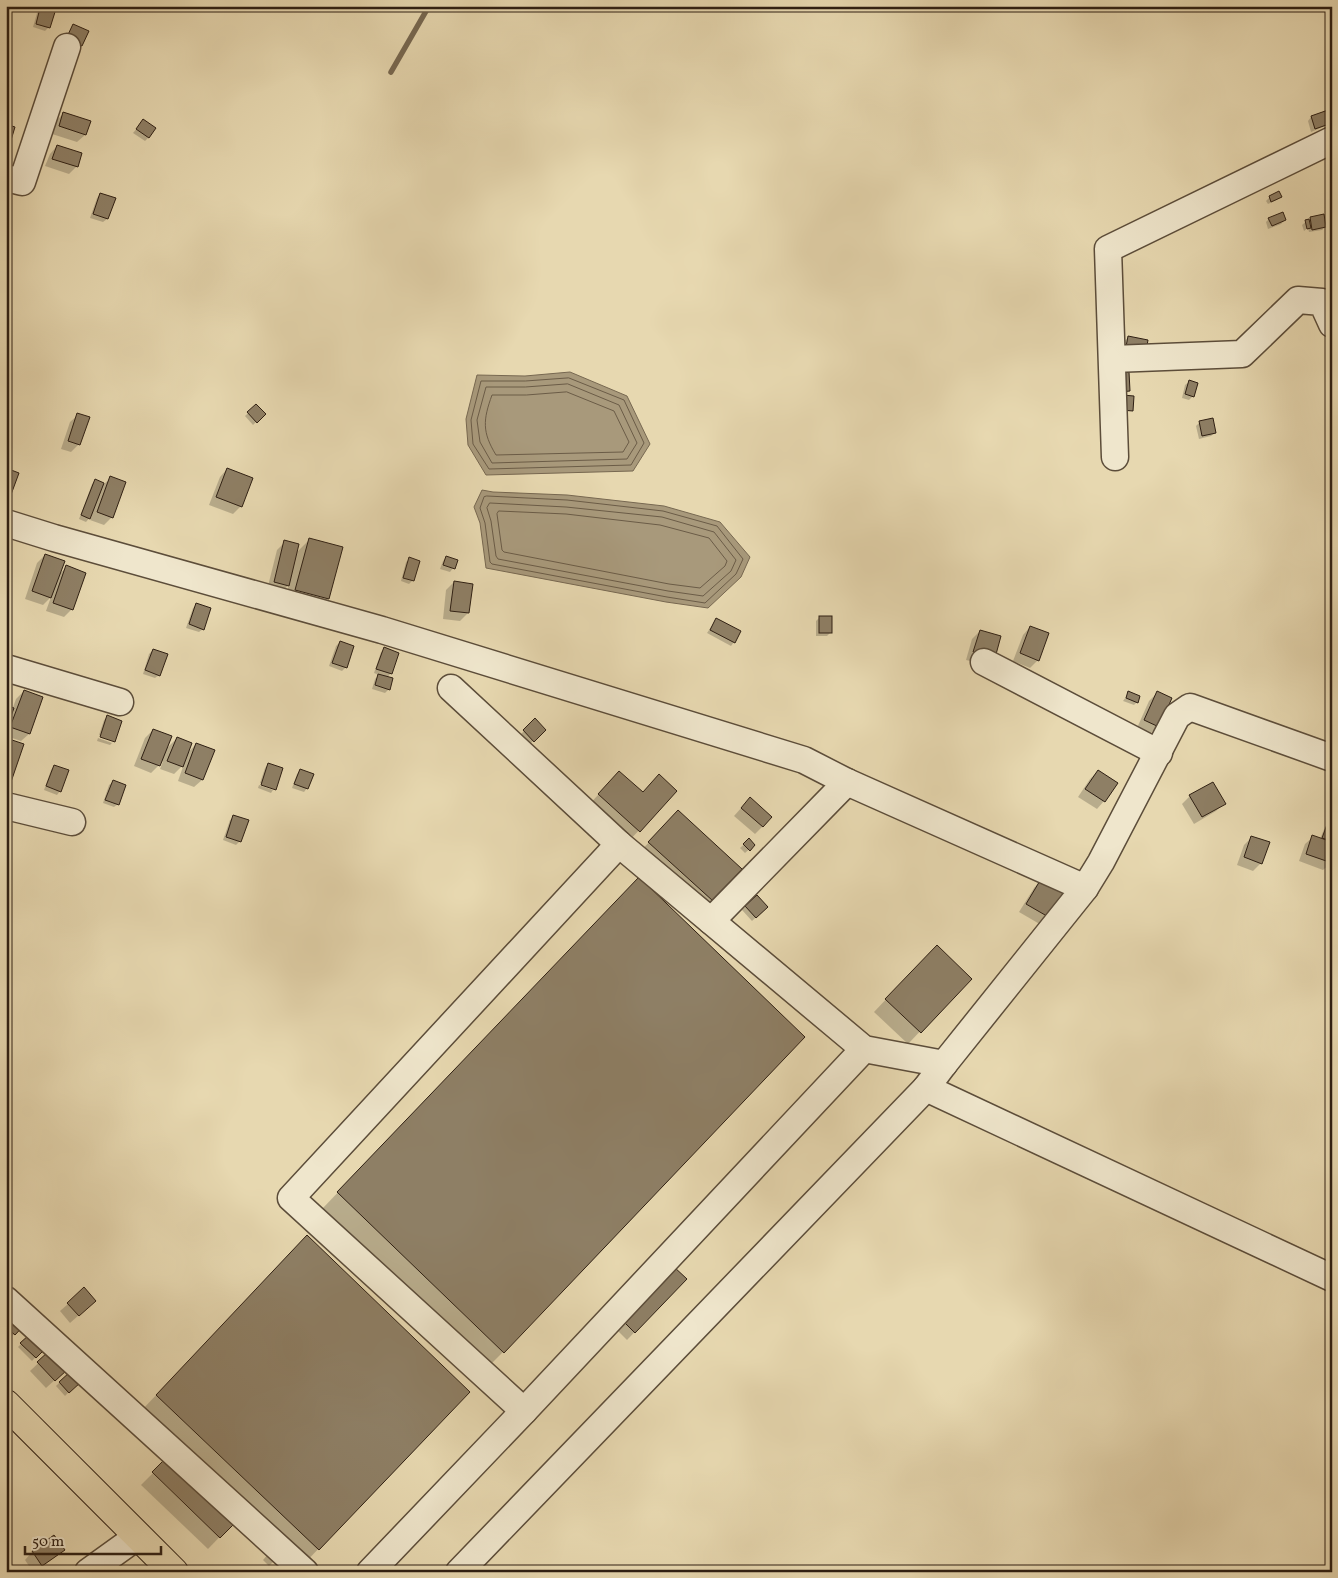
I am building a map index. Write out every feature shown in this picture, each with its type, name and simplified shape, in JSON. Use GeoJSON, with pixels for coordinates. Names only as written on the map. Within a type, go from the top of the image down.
{"type":"FeatureCollection","features":[{"type":"Feature","properties":{"kind":"main road"},"geometry":{"type":"LineString","coordinates":[[6,1404],[174,1572]]}},
{"type":"Feature","properties":{"kind":"street"},"geometry":{"type":"LineString","coordinates":[[6,178],[22,182],[67,48]]}},
{"type":"Feature","properties":{"kind":"street"},"geometry":{"type":"LineString","coordinates":[[1116,456],[1108,249],[1332,140]]}},
{"type":"Feature","properties":{"kind":"street"},"geometry":{"type":"LineString","coordinates":[[1113,359],[1242,354],[1298,300],[1322,302],[1332,324]]}},
{"type":"Feature","properties":{"kind":"street"},"geometry":{"type":"LineString","coordinates":[[6,523],[400,636],[804,760],[847,782],[1085,888]]}},
{"type":"Feature","properties":{"kind":"street"},"geometry":{"type":"LineString","coordinates":[[984,662],[1158,753]]}},
{"type":"Feature","properties":{"kind":"street"},"geometry":{"type":"LineString","coordinates":[[6,668],[120,702]]}},
{"type":"Feature","properties":{"kind":"street"},"geometry":{"type":"LineString","coordinates":[[451,688],[619,844],[864,1049],[944,1064]]}},
{"type":"Feature","properties":{"kind":"street"},"geometry":{"type":"LineString","coordinates":[[459,1572],[926,1088],[1085,888],[1101,862],[1178,716],[1190,707],[1332,758]]}},
{"type":"Feature","properties":{"kind":"street"},"geometry":{"type":"LineString","coordinates":[[710,921],[847,782]]}},
{"type":"Feature","properties":{"kind":"street"},"geometry":{"type":"LineString","coordinates":[[6,806],[72,822]]}},
{"type":"Feature","properties":{"kind":"street"},"geometry":{"type":"LineString","coordinates":[[524,1411],[291,1198],[619,844]]}},
{"type":"Feature","properties":{"kind":"street"},"geometry":{"type":"LineString","coordinates":[[370,1572],[864,1049]]}},
{"type":"Feature","properties":{"kind":"street"},"geometry":{"type":"LineString","coordinates":[[926,1088],[1332,1278]]}},
{"type":"Feature","properties":{"kind":"street"},"geometry":{"type":"LineString","coordinates":[[6,1300],[305,1572]]}},
{"type":"Feature","properties":{"kind":"street"},"geometry":{"type":"LineString","coordinates":[[88,1572],[138,1536]]}},
{"type":"Feature","properties":{"kind":"water"},"geometry":{"type":"Polygon","coordinates":[[[570,372],[627,396],[650,444],[633,471],[486,475],[468,445],[466,419],[477,375],[525,376],[570,372]]]}},
{"type":"Feature","properties":{"kind":"water"},"geometry":{"type":"Polygon","coordinates":[[[482,490],[567,495],[664,506],[720,522],[750,557],[741,577],[708,608],[666,602],[486,568],[480,523],[474,507],[482,490]]]}},
{"type":"Feature","properties":{"kind":"building"},"geometry":{"type":"Polygon","coordinates":[[[40,8],[55,12],[50,28],[36,24],[40,8]]]}},
{"type":"Feature","properties":{"kind":"building"},"geometry":{"type":"Polygon","coordinates":[[[73,24],[89,31],[82,46],[66,39],[73,24]]]}},
{"type":"Feature","properties":{"kind":"building"},"geometry":{"type":"Polygon","coordinates":[[[1331,109],[1332,123],[1315,129],[1311,116],[1331,109]]]}},
{"type":"Feature","properties":{"kind":"building"},"geometry":{"type":"Polygon","coordinates":[[[63,112],[91,121],[86,135],[59,126],[63,112]]]}},
{"type":"Feature","properties":{"kind":"building"},"geometry":{"type":"Polygon","coordinates":[[[143,119],[156,128],[149,138],[136,129],[143,119]]]}},
{"type":"Feature","properties":{"kind":"building"},"geometry":{"type":"Polygon","coordinates":[[[6,124],[15,127],[8,150],[6,150],[6,124]]]}},
{"type":"Feature","properties":{"kind":"building"},"geometry":{"type":"Polygon","coordinates":[[[57,145],[82,153],[78,167],[52,159],[57,145]]]}},
{"type":"Feature","properties":{"kind":"building"},"geometry":{"type":"Polygon","coordinates":[[[1279,191],[1282,197],[1271,202],[1269,196],[1279,191]]]}},
{"type":"Feature","properties":{"kind":"building"},"geometry":{"type":"Polygon","coordinates":[[[100,193],[116,198],[108,219],[93,214],[100,193]]]}},
{"type":"Feature","properties":{"kind":"building"},"geometry":{"type":"Polygon","coordinates":[[[1283,212],[1286,220],[1272,226],[1268,218],[1283,212]]]}},
{"type":"Feature","properties":{"kind":"building"},"geometry":{"type":"Polygon","coordinates":[[[1324,214],[1326,227],[1312,230],[1310,217],[1324,214]]]}},
{"type":"Feature","properties":{"kind":"building"},"geometry":{"type":"Polygon","coordinates":[[[1309,219],[1311,228],[1307,229],[1305,220],[1309,219]]]}},
{"type":"Feature","properties":{"kind":"building"},"geometry":{"type":"Polygon","coordinates":[[[1128,336],[1148,340],[1146,351],[1126,347],[1128,336]]]}},
{"type":"Feature","properties":{"kind":"building"},"geometry":{"type":"Polygon","coordinates":[[[1129,372],[1130,391],[1120,392],[1119,373],[1129,372]]]}},
{"type":"Feature","properties":{"kind":"building"},"geometry":{"type":"Polygon","coordinates":[[[1189,380],[1198,383],[1194,397],[1185,394],[1189,380]]]}},
{"type":"Feature","properties":{"kind":"building"},"geometry":{"type":"Polygon","coordinates":[[[1122,395],[1134,396],[1133,411],[1121,410],[1122,395]]]}},
{"type":"Feature","properties":{"kind":"building"},"geometry":{"type":"Polygon","coordinates":[[[256,404],[266,414],[257,423],[247,412],[256,404]]]}},
{"type":"Feature","properties":{"kind":"building"},"geometry":{"type":"Polygon","coordinates":[[[77,413],[90,417],[80,445],[68,441],[77,413]]]}},
{"type":"Feature","properties":{"kind":"building"},"geometry":{"type":"Polygon","coordinates":[[[1213,418],[1216,433],[1202,436],[1199,421],[1213,418]]]}},
{"type":"Feature","properties":{"kind":"building"},"geometry":{"type":"Polygon","coordinates":[[[6,468],[19,473],[9,500],[6,499],[6,468]]]}},
{"type":"Feature","properties":{"kind":"building"},"geometry":{"type":"Polygon","coordinates":[[[227,468],[253,478],[242,507],[216,497],[227,468]]]}},
{"type":"Feature","properties":{"kind":"building"},"geometry":{"type":"Polygon","coordinates":[[[110,476],[126,482],[113,518],[97,512],[110,476]]]}},
{"type":"Feature","properties":{"kind":"building"},"geometry":{"type":"Polygon","coordinates":[[[95,479],[104,483],[90,519],[81,515],[95,479]]]}},
{"type":"Feature","properties":{"kind":"building"},"geometry":{"type":"Polygon","coordinates":[[[309,538],[343,547],[329,599],[295,590],[309,538]]]}},
{"type":"Feature","properties":{"kind":"building"},"geometry":{"type":"Polygon","coordinates":[[[284,540],[299,544],[289,586],[274,582],[284,540]]]}},
{"type":"Feature","properties":{"kind":"building"},"geometry":{"type":"Polygon","coordinates":[[[45,554],[65,561],[51,598],[32,591],[45,554]]]}},
{"type":"Feature","properties":{"kind":"building"},"geometry":{"type":"Polygon","coordinates":[[[446,556],[458,560],[455,569],[443,565],[446,556]]]}},
{"type":"Feature","properties":{"kind":"building"},"geometry":{"type":"Polygon","coordinates":[[[409,557],[420,561],[414,581],[403,578],[409,557]]]}},
{"type":"Feature","properties":{"kind":"building"},"geometry":{"type":"Polygon","coordinates":[[[66,565],[86,573],[73,610],[53,603],[66,565]]]}},
{"type":"Feature","properties":{"kind":"building"},"geometry":{"type":"Polygon","coordinates":[[[454,581],[473,584],[469,613],[450,611],[454,581]]]}},
{"type":"Feature","properties":{"kind":"building"},"geometry":{"type":"Polygon","coordinates":[[[196,603],[211,608],[204,630],[189,624],[196,603]]]}},
{"type":"Feature","properties":{"kind":"building"},"geometry":{"type":"Polygon","coordinates":[[[819,616],[832,616],[832,633],[819,633],[819,616]]]}},
{"type":"Feature","properties":{"kind":"building"},"geometry":{"type":"Polygon","coordinates":[[[716,618],[741,631],[735,643],[710,630],[716,618]]]}},
{"type":"Feature","properties":{"kind":"building"},"geometry":{"type":"Polygon","coordinates":[[[1030,626],[1049,633],[1039,661],[1020,653],[1030,626]]]}},
{"type":"Feature","properties":{"kind":"building"},"geometry":{"type":"Polygon","coordinates":[[[980,630],[1001,636],[995,658],[973,652],[980,630]]]}},
{"type":"Feature","properties":{"kind":"building"},"geometry":{"type":"Polygon","coordinates":[[[340,641],[354,646],[347,668],[332,663],[340,641]]]}},
{"type":"Feature","properties":{"kind":"building"},"geometry":{"type":"Polygon","coordinates":[[[384,647],[399,653],[392,674],[376,669],[384,647]]]}},
{"type":"Feature","properties":{"kind":"building"},"geometry":{"type":"Polygon","coordinates":[[[153,649],[168,654],[160,676],[145,670],[153,649]]]}},
{"type":"Feature","properties":{"kind":"building"},"geometry":{"type":"Polygon","coordinates":[[[378,674],[393,678],[390,690],[375,685],[378,674]]]}},
{"type":"Feature","properties":{"kind":"building"},"geometry":{"type":"Polygon","coordinates":[[[24,690],[43,697],[30,734],[10,727],[24,690]]]}},
{"type":"Feature","properties":{"kind":"building"},"geometry":{"type":"Polygon","coordinates":[[[1128,691],[1140,696],[1138,703],[1126,698],[1128,691]]]}},
{"type":"Feature","properties":{"kind":"building"},"geometry":{"type":"Polygon","coordinates":[[[1157,691],[1172,698],[1159,727],[1144,720],[1157,691]]]}},
{"type":"Feature","properties":{"kind":"building"},"geometry":{"type":"Polygon","coordinates":[[[6,705],[14,708],[7,727],[6,727],[6,705]]]}},
{"type":"Feature","properties":{"kind":"building"},"geometry":{"type":"Polygon","coordinates":[[[107,715],[122,721],[115,742],[100,737],[107,715]]]}},
{"type":"Feature","properties":{"kind":"building"},"geometry":{"type":"Polygon","coordinates":[[[535,718],[546,730],[534,742],[523,730],[535,718]]]}},
{"type":"Feature","properties":{"kind":"building"},"geometry":{"type":"Polygon","coordinates":[[[153,729],[172,736],[160,766],[141,759],[153,729]]]}},
{"type":"Feature","properties":{"kind":"building"},"geometry":{"type":"Polygon","coordinates":[[[177,737],[192,743],[183,767],[167,761],[177,737]]]}},
{"type":"Feature","properties":{"kind":"building"},"geometry":{"type":"Polygon","coordinates":[[[6,738],[24,744],[11,782],[6,780],[6,738]]]}},
{"type":"Feature","properties":{"kind":"building"},"geometry":{"type":"Polygon","coordinates":[[[196,743],[215,750],[203,780],[185,773],[196,743]]]}},
{"type":"Feature","properties":{"kind":"building"},"geometry":{"type":"Polygon","coordinates":[[[268,763],[283,768],[276,790],[261,785],[268,763]]]}},
{"type":"Feature","properties":{"kind":"building"},"geometry":{"type":"Polygon","coordinates":[[[54,765],[69,770],[61,792],[46,786],[54,765]]]}},
{"type":"Feature","properties":{"kind":"building"},"geometry":{"type":"Polygon","coordinates":[[[300,769],[314,774],[308,789],[294,784],[300,769]]]}},
{"type":"Feature","properties":{"kind":"building"},"geometry":{"type":"Polygon","coordinates":[[[1098,770],[1118,783],[1105,802],[1085,789],[1098,770]]]}},
{"type":"Feature","properties":{"kind":"building"},"geometry":{"type":"Polygon","coordinates":[[[619,771],[643,792],[659,774],[677,791],[640,832],[598,794],[619,771]]]}},
{"type":"Feature","properties":{"kind":"building"},"geometry":{"type":"Polygon","coordinates":[[[113,780],[126,785],[119,805],[105,800],[113,780]]]}},
{"type":"Feature","properties":{"kind":"building"},"geometry":{"type":"Polygon","coordinates":[[[1213,782],[1226,804],[1202,817],[1189,795],[1213,782]]]}},
{"type":"Feature","properties":{"kind":"building"},"geometry":{"type":"Polygon","coordinates":[[[750,797],[772,817],[763,827],[741,808],[750,797]]]}},
{"type":"Feature","properties":{"kind":"building"},"geometry":{"type":"Polygon","coordinates":[[[678,810],[742,869],[713,901],[648,842],[678,810]]]}},
{"type":"Feature","properties":{"kind":"building"},"geometry":{"type":"Polygon","coordinates":[[[233,815],[249,820],[241,842],[226,837],[233,815]]]}},
{"type":"Feature","properties":{"kind":"building"},"geometry":{"type":"Polygon","coordinates":[[[1328,822],[1332,824],[1332,841],[1322,838],[1328,822]]]}},
{"type":"Feature","properties":{"kind":"building"},"geometry":{"type":"Polygon","coordinates":[[[1312,835],[1332,842],[1332,863],[1306,854],[1312,835]]]}},
{"type":"Feature","properties":{"kind":"building"},"geometry":{"type":"Polygon","coordinates":[[[1251,836],[1270,842],[1262,864],[1244,857],[1251,836]]]}},
{"type":"Feature","properties":{"kind":"building"},"geometry":{"type":"Polygon","coordinates":[[[749,838],[755,845],[750,851],[743,844],[749,838]]]}},
{"type":"Feature","properties":{"kind":"building"},"geometry":{"type":"Polygon","coordinates":[[[639,877],[805,1037],[504,1353],[337,1192],[639,877]]]}},
{"type":"Feature","properties":{"kind":"building"},"geometry":{"type":"Polygon","coordinates":[[[1041,879],[1066,894],[1052,919],[1026,904],[1041,879]]]}},
{"type":"Feature","properties":{"kind":"building"},"geometry":{"type":"Polygon","coordinates":[[[757,895],[768,907],[756,918],[745,906],[757,895]]]}},
{"type":"Feature","properties":{"kind":"building"},"geometry":{"type":"Polygon","coordinates":[[[937,945],[972,979],[921,1033],[885,999],[937,945]]]}},
{"type":"Feature","properties":{"kind":"building"},"geometry":{"type":"Polygon","coordinates":[[[307,1235],[470,1392],[319,1550],[156,1395],[307,1235]]]}},
{"type":"Feature","properties":{"kind":"building"},"geometry":{"type":"Polygon","coordinates":[[[673,1266],[687,1279],[635,1333],[622,1320],[673,1266]]]}},
{"type":"Feature","properties":{"kind":"building"},"geometry":{"type":"Polygon","coordinates":[[[84,1287],[96,1301],[79,1316],[67,1303],[84,1287]]]}},
{"type":"Feature","properties":{"kind":"building"},"geometry":{"type":"Polygon","coordinates":[[[6,1304],[26,1323],[15,1335],[6,1327],[6,1304]]]}},
{"type":"Feature","properties":{"kind":"building"},"geometry":{"type":"Polygon","coordinates":[[[29,1335],[44,1350],[36,1358],[20,1343],[29,1335]]]}},
{"type":"Feature","properties":{"kind":"building"},"geometry":{"type":"Polygon","coordinates":[[[49,1351],[67,1370],[55,1381],[37,1362],[49,1351]]]}},
{"type":"Feature","properties":{"kind":"building"},"geometry":{"type":"Polygon","coordinates":[[[71,1371],[81,1382],[69,1393],[59,1382],[71,1371]]]}},
{"type":"Feature","properties":{"kind":"building"},"geometry":{"type":"Polygon","coordinates":[[[167,1457],[235,1523],[220,1538],[152,1472],[167,1457]]]}},
{"type":"Feature","properties":{"kind":"building"},"geometry":{"type":"Polygon","coordinates":[[[54,1535],[65,1550],[42,1566],[32,1551],[54,1535]]]}},
{"type":"Feature","properties":{"kind":"waterway"},"geometry":{"type":"LineString","coordinates":[[391,72],[429,6]]}}]}
